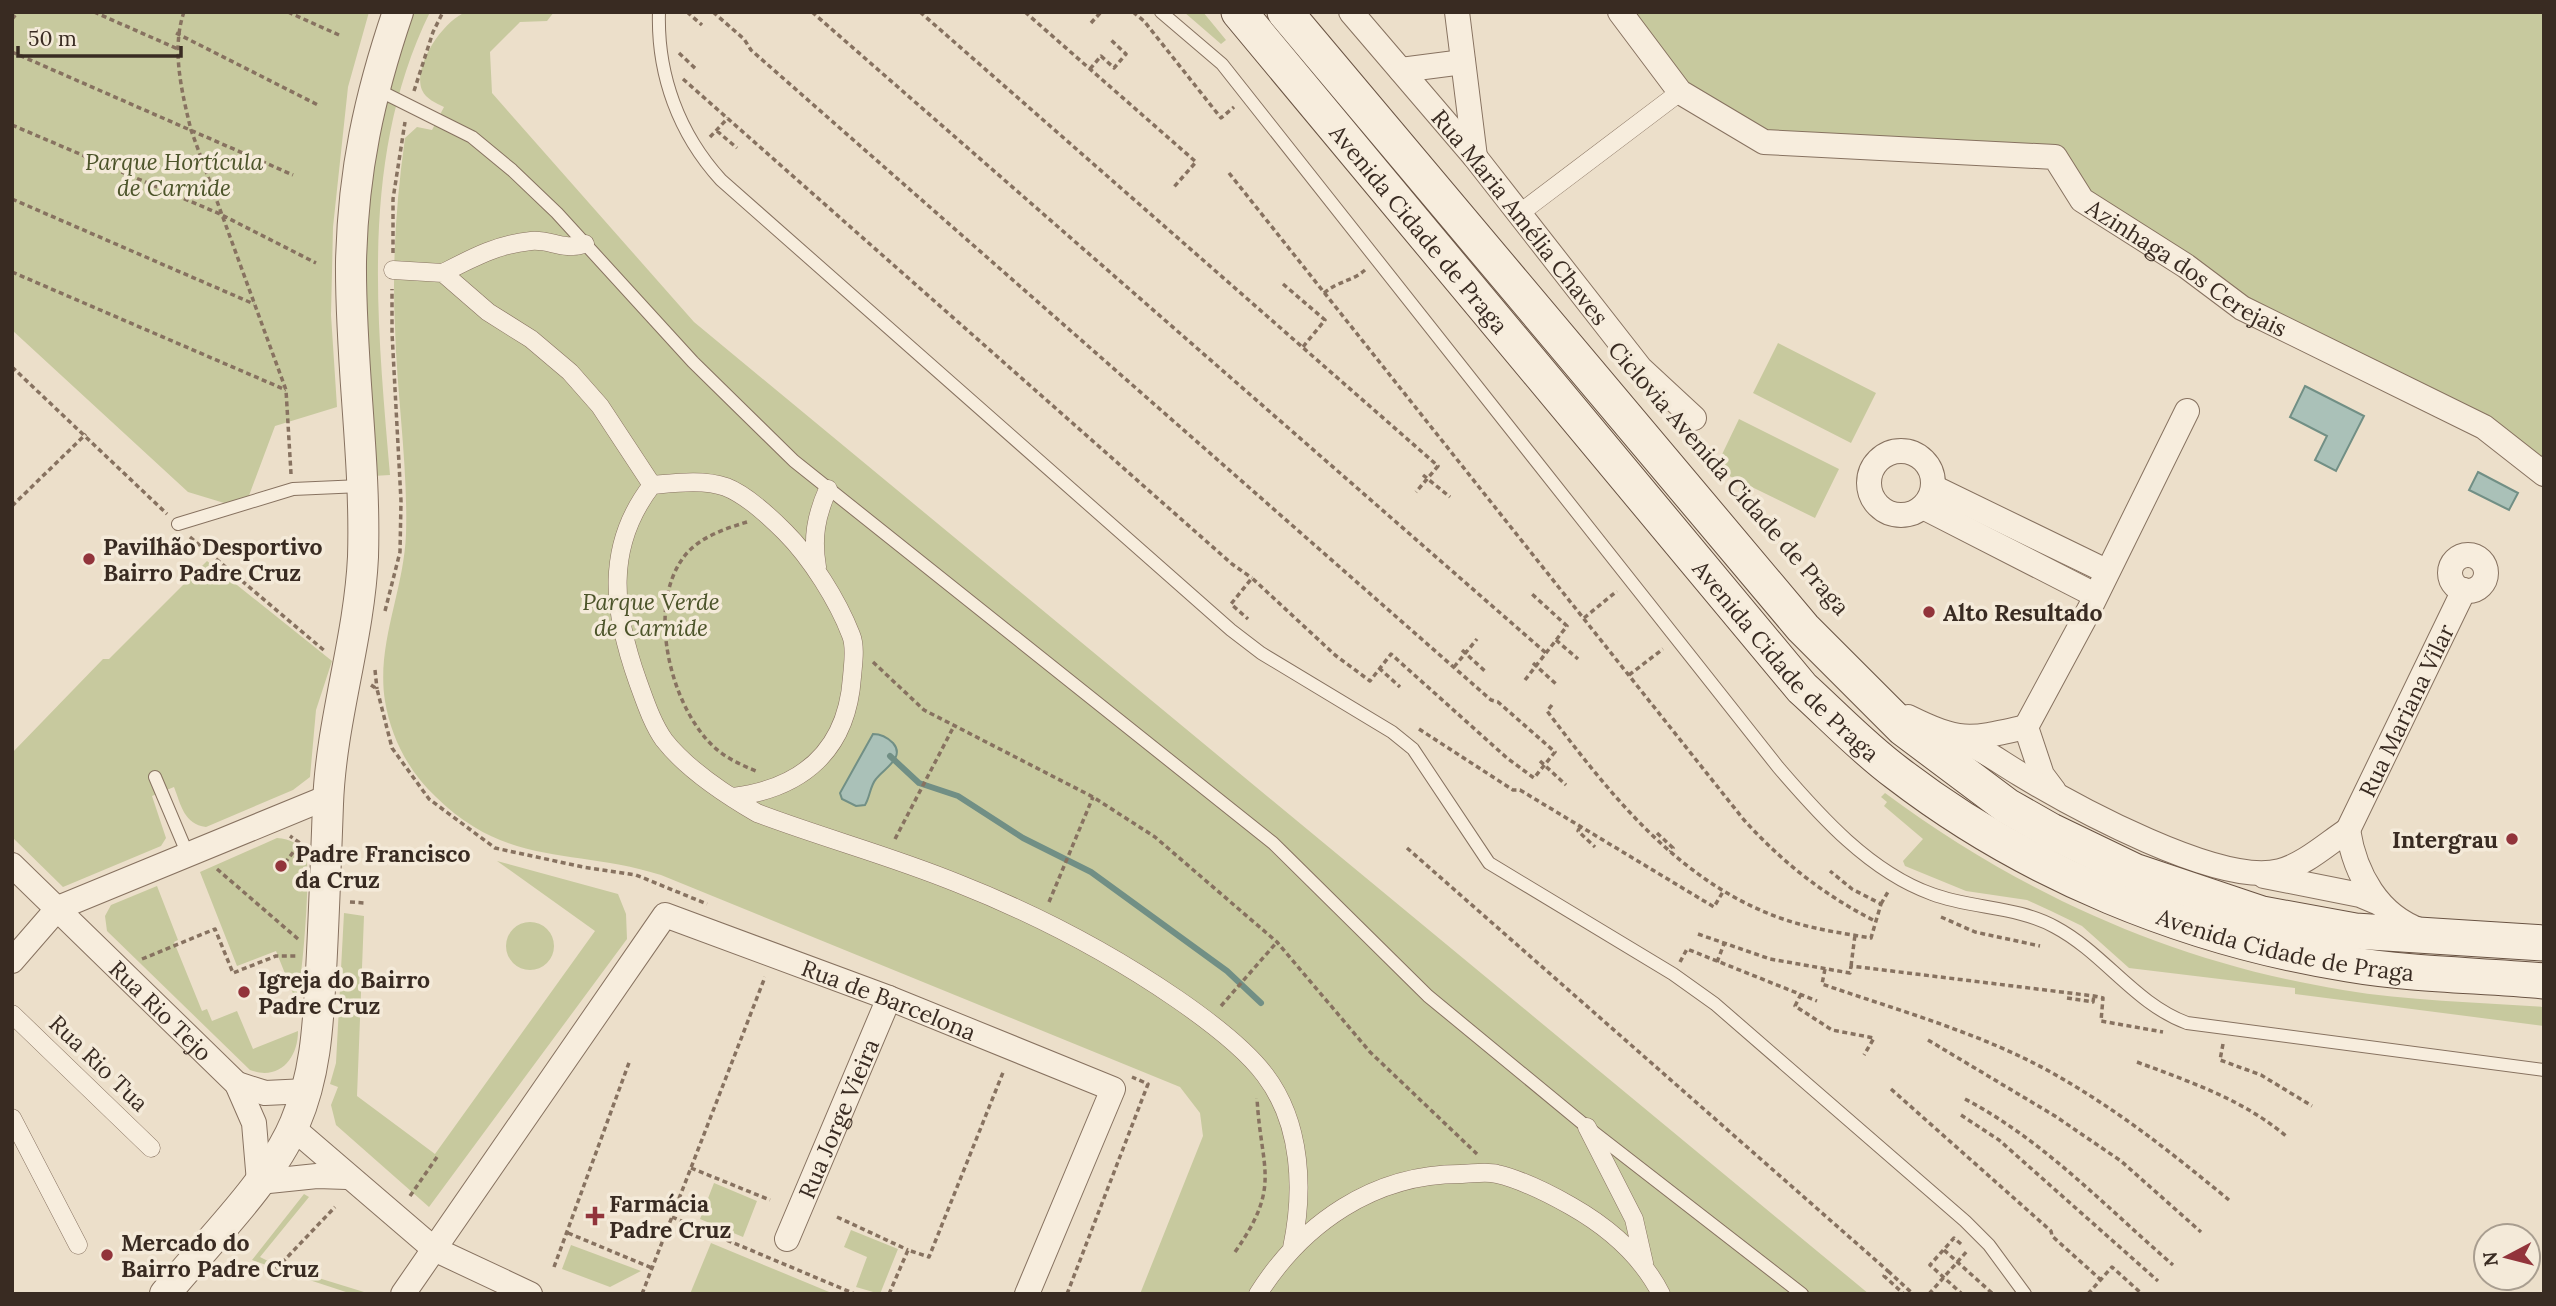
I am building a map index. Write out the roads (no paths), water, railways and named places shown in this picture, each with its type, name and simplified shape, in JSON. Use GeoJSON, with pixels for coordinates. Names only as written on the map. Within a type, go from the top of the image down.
{"type":"FeatureCollection","features":[{"type":"Feature","properties":{"kind":"main road","name":"Avenida Cidade de Praga"},"geometry":{"type":"LineString","coordinates":[[1239,12],[1802,688],[1895,772],[2011,849],[2097,890],[2196,927],[2257,945],[2351,965],[2544,981]]}},
{"type":"Feature","properties":{"kind":"main road","name":"Avenida Cidade de Praga"},"geometry":{"type":"LineString","coordinates":[[1285,12],[1803,628],[1903,727],[2007,806],[2134,871],[2262,914],[2310,925],[2355,931],[2544,943]]}},
{"type":"Feature","properties":{"kind":"street"},"geometry":{"type":"LineString","coordinates":[[165,1294],[259,1182],[293,1128],[315,1062],[328,797],[358,608],[363,485],[351,264],[355,193],[363,132],[398,12]]}},
{"type":"Feature","properties":{"kind":"street","name":"Rua Maria Amélia Chaves"},"geometry":{"type":"LineString","coordinates":[[1351,12],[1475,157],[1640,368],[1694,418]]}},
{"type":"Feature","properties":{"kind":"street"},"geometry":{"type":"LineString","coordinates":[[1457,12],[1475,157]]}},
{"type":"Feature","properties":{"kind":"street","name":"Azinhaga dos Cerejais"},"geometry":{"type":"LineString","coordinates":[[1620,12],[1680,92],[1764,142],[2056,157],[2082,200],[2186,266],[2242,307],[2484,427],[2544,474]]}},
{"type":"Feature","properties":{"kind":"street"},"geometry":{"type":"LineString","coordinates":[[1401,70],[1463,62]]}},
{"type":"Feature","properties":{"kind":"street"},"geometry":{"type":"LineString","coordinates":[[1520,214],[1680,92]]}},
{"type":"Feature","properties":{"kind":"street"},"geometry":{"type":"LineString","coordinates":[[393,270],[443,272],[501,247],[534,240],[570,248],[584,243]]}},
{"type":"Feature","properties":{"kind":"street"},"geometry":{"type":"LineString","coordinates":[[443,272],[488,312],[531,339],[570,372],[600,406],[652,485]]}},
{"type":"Feature","properties":{"kind":"street"},"geometry":{"type":"LineString","coordinates":[[2059,796],[2042,775],[2025,727],[2187,411]]}},
{"type":"Feature","properties":{"kind":"street"},"geometry":{"type":"LineString","coordinates":[[652,485],[694,482],[727,487],[770,517],[802,549],[852,637],[850,691],[837,734],[808,771],[788,783],[733,797]]}},
{"type":"Feature","properties":{"kind":"street"},"geometry":{"type":"LineString","coordinates":[[652,485],[628,520],[616,571],[618,618],[648,709],[664,740],[733,797],[757,813],[958,883],[1112,958],[1208,1021],[1265,1073],[1279,1097],[1296,1149],[1301,1195],[1292,1248]]}},
{"type":"Feature","properties":{"kind":"street"},"geometry":{"type":"LineString","coordinates":[[818,573],[814,535],[816,516],[828,489]]}},
{"type":"Feature","properties":{"kind":"street"},"geometry":{"type":"LineString","coordinates":[[2095,595],[1928,497],[2106,571]]}},
{"type":"Feature","properties":{"kind":"street","name":"Rua Mariana Vilar"},"geometry":{"type":"LineString","coordinates":[[2348,830],[2464,590]]}},
{"type":"Feature","properties":{"kind":"street"},"geometry":{"type":"LineString","coordinates":[[1879,703],[1980,749],[2086,812],[2147,839],[2202,860],[2259,875],[2360,895],[2379,903],[2407,925],[2433,934]]}},
{"type":"Feature","properties":{"kind":"street"},"geometry":{"type":"LineString","coordinates":[[1955,738],[1975,738],[2025,727]]}},
{"type":"Feature","properties":{"kind":"street"},"geometry":{"type":"LineString","coordinates":[[12,961],[58,908],[328,797]]}},
{"type":"Feature","properties":{"kind":"street"},"geometry":{"type":"LineString","coordinates":[[2259,875],[2282,871],[2348,830],[2359,873],[2379,903]]}},
{"type":"Feature","properties":{"kind":"street","name":"Rua Rio Tejo"},"geometry":{"type":"LineString","coordinates":[[12,865],[237,1084],[254,1123],[259,1182]]}},
{"type":"Feature","properties":{"kind":"street","name":"Rua de Barcelona"},"geometry":{"type":"LineString","coordinates":[[434,1249],[665,915],[889,998],[1113,1089],[1027,1294]]}},
{"type":"Feature","properties":{"kind":"street","name":"Rua Jorge Vieira"},"geometry":{"type":"LineString","coordinates":[[788,1240],[889,998]]}},
{"type":"Feature","properties":{"kind":"street","name":"Rua Rio Tua"},"geometry":{"type":"LineString","coordinates":[[12,1014],[151,1148]]}},
{"type":"Feature","properties":{"kind":"street"},"geometry":{"type":"LineString","coordinates":[[237,1084],[265,1093],[307,1091]]}},
{"type":"Feature","properties":{"kind":"street"},"geometry":{"type":"LineString","coordinates":[[12,1118],[78,1245]]}},
{"type":"Feature","properties":{"kind":"street"},"geometry":{"type":"LineString","coordinates":[[1587,1127],[1634,1219],[1645,1266]]}},
{"type":"Feature","properties":{"kind":"street"},"geometry":{"type":"LineString","coordinates":[[293,1128],[434,1249],[530,1294]]}},
{"type":"Feature","properties":{"kind":"street"},"geometry":{"type":"LineString","coordinates":[[1258,1294],[1292,1248],[1328,1216],[1365,1195],[1400,1181],[1444,1174],[1496,1173],[1542,1189],[1584,1214],[1626,1245],[1645,1266],[1661,1294]]}},
{"type":"Feature","properties":{"kind":"street"},"geometry":{"type":"LineString","coordinates":[[259,1182],[317,1176],[347,1177]]}},
{"type":"Feature","properties":{"kind":"street"},"geometry":{"type":"LineString","coordinates":[[403,1294],[434,1249]]}},
{"type":"Feature","properties":{"kind":"lane"},"geometry":{"type":"LineString","coordinates":[[659,12],[661,52],[670,93],[698,151],[721,180],[1231,630],[1261,653],[1392,732],[1413,749],[1489,863],[1673,974],[1715,1004],[1965,1221],[1989,1245],[2025,1294]]}},
{"type":"Feature","properties":{"kind":"lane"},"geometry":{"type":"LineString","coordinates":[[1161,12],[1222,64],[1778,767],[1854,846],[1908,883],[1933,895],[2026,915],[2058,928],[2153,1006],[2188,1023],[2544,1070]]}},
{"type":"Feature","properties":{"kind":"lane"},"geometry":{"type":"LineString","coordinates":[[374,88],[472,137],[512,170],[584,243],[693,362],[794,461],[1273,843],[1427,996],[1587,1127],[1802,1294]]}},
{"type":"Feature","properties":{"kind":"lane"},"geometry":{"type":"LineString","coordinates":[[178,524],[293,489],[363,485]]}},
{"type":"Feature","properties":{"kind":"lane"},"geometry":{"type":"LineString","coordinates":[[155,777],[192,853]]}},
{"type":"Feature","properties":{"kind":"waterway"},"geometry":{"type":"LineString","coordinates":[[890,756],[919,783],[958,796],[1023,838],[1091,872],[1227,971],[1261,1003]]}},
{"type":"Feature","properties":{"kind":"place","name":"Pavilhão Desportivo Bairro Padre Cruz"},"geometry":{"type":"Point","coordinates":[89,559]}},
{"type":"Feature","properties":{"kind":"place","name":"Alto Resultado"},"geometry":{"type":"Point","coordinates":[1929,612]}},
{"type":"Feature","properties":{"kind":"place","name":"Intergrau"},"geometry":{"type":"Point","coordinates":[2512,839]}},
{"type":"Feature","properties":{"kind":"place","name":"Padre Francisco da Cruz"},"geometry":{"type":"Point","coordinates":[281,866]}},
{"type":"Feature","properties":{"kind":"place","name":"Igreja do Bairro Padre Cruz"},"geometry":{"type":"Point","coordinates":[244,992]}},
{"type":"Feature","properties":{"kind":"place","name":"Farmácia Padre Cruz"},"geometry":{"type":"Point","coordinates":[595,1216]}},
{"type":"Feature","properties":{"kind":"place","name":"Mercado do Bairro Padre Cruz"},"geometry":{"type":"Point","coordinates":[107,1255]}},
{"type":"Feature","properties":{"kind":"park label","name":"Parque Hortícula de Carnide"},"geometry":{"type":"Point","coordinates":[174,174]}},
{"type":"Feature","properties":{"kind":"park label","name":"Parque Verde de Carnide"},"geometry":{"type":"Point","coordinates":[651,614]}}]}
